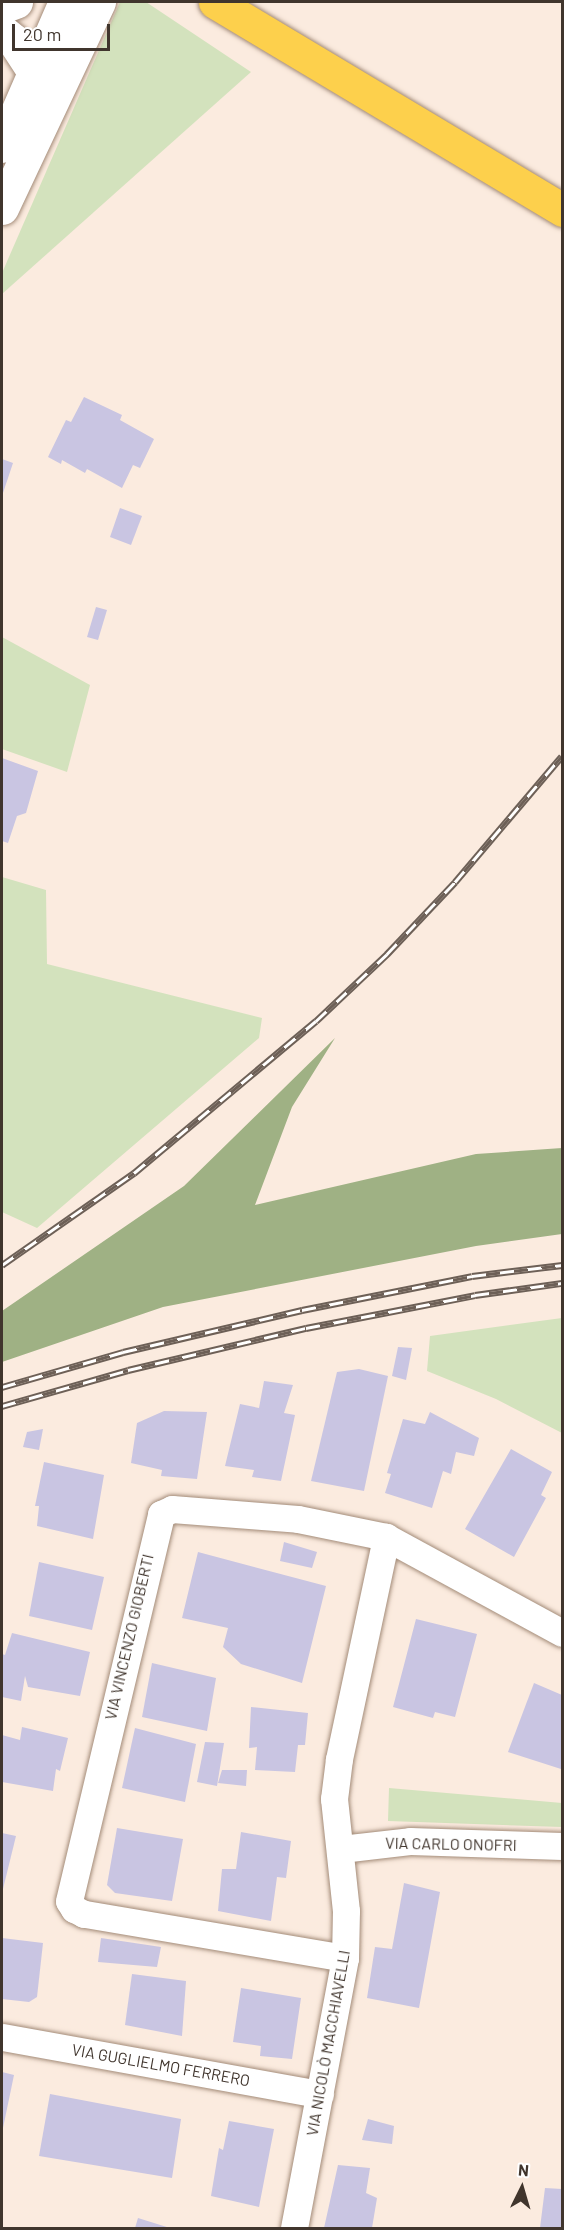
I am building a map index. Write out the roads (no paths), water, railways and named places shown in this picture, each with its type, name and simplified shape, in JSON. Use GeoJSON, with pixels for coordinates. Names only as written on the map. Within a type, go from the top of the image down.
{"type":"FeatureCollection","features":[{"type":"Feature","properties":{"kind":"highway"},"geometry":{"type":"LineString","coordinates":[[215,2],[562,210]]}},
{"type":"Feature","properties":{"kind":"main road"},"geometry":{"type":"LineString","coordinates":[[2,7],[16,2]]}},
{"type":"Feature","properties":{"kind":"main road"},"geometry":{"type":"LineString","coordinates":[[2,146],[65,2]]}},
{"type":"Feature","properties":{"kind":"main road"},"geometry":{"type":"LineString","coordinates":[[2,68],[34,72],[60,52],[82,2]]}},
{"type":"Feature","properties":{"kind":"main road"},"geometry":{"type":"LineString","coordinates":[[2,208],[99,2]]}},
{"type":"Feature","properties":{"kind":"main road"},"geometry":{"type":"LineString","coordinates":[[2,31],[13,40],[34,72],[33,110],[2,174]]}},
{"type":"Feature","properties":{"kind":"street","name":"VIA VINCENZO GIOBERTI"},"geometry":{"type":"LineString","coordinates":[[345,1958],[84,1914],[74,1909],[69,1901],[161,1514],[172,1509],[298,1519],[386,1537],[562,1633]]}},
{"type":"Feature","properties":{"kind":"street","name":"VIA NICOLÒ MACCHIAVELLI"},"geometry":{"type":"LineString","coordinates":[[294,2229],[345,1958],[341,1849],[334,1799],[339,1759],[386,1537]]}},
{"type":"Feature","properties":{"kind":"street","name":"VIA CARLO ONOFRI"},"geometry":{"type":"LineString","coordinates":[[341,1849],[411,1841],[562,1846]]}},
{"type":"Feature","properties":{"kind":"street","name":"VIA GUGLIELMO FERRERO"},"geometry":{"type":"LineString","coordinates":[[2,2037],[320,2094]]}},
{"type":"Feature","properties":{"kind":"railway"},"geometry":{"type":"LineString","coordinates":[[2,1265],[134,1173],[316,1021],[387,954],[455,882],[562,756]]}},
{"type":"Feature","properties":{"kind":"railway"},"geometry":{"type":"LineString","coordinates":[[2,1387],[123,1352],[302,1310],[472,1276],[562,1265]]}},
{"type":"Feature","properties":{"kind":"railway"},"geometry":{"type":"LineString","coordinates":[[2,1406],[128,1370],[306,1328],[475,1295],[562,1283]]}}]}
